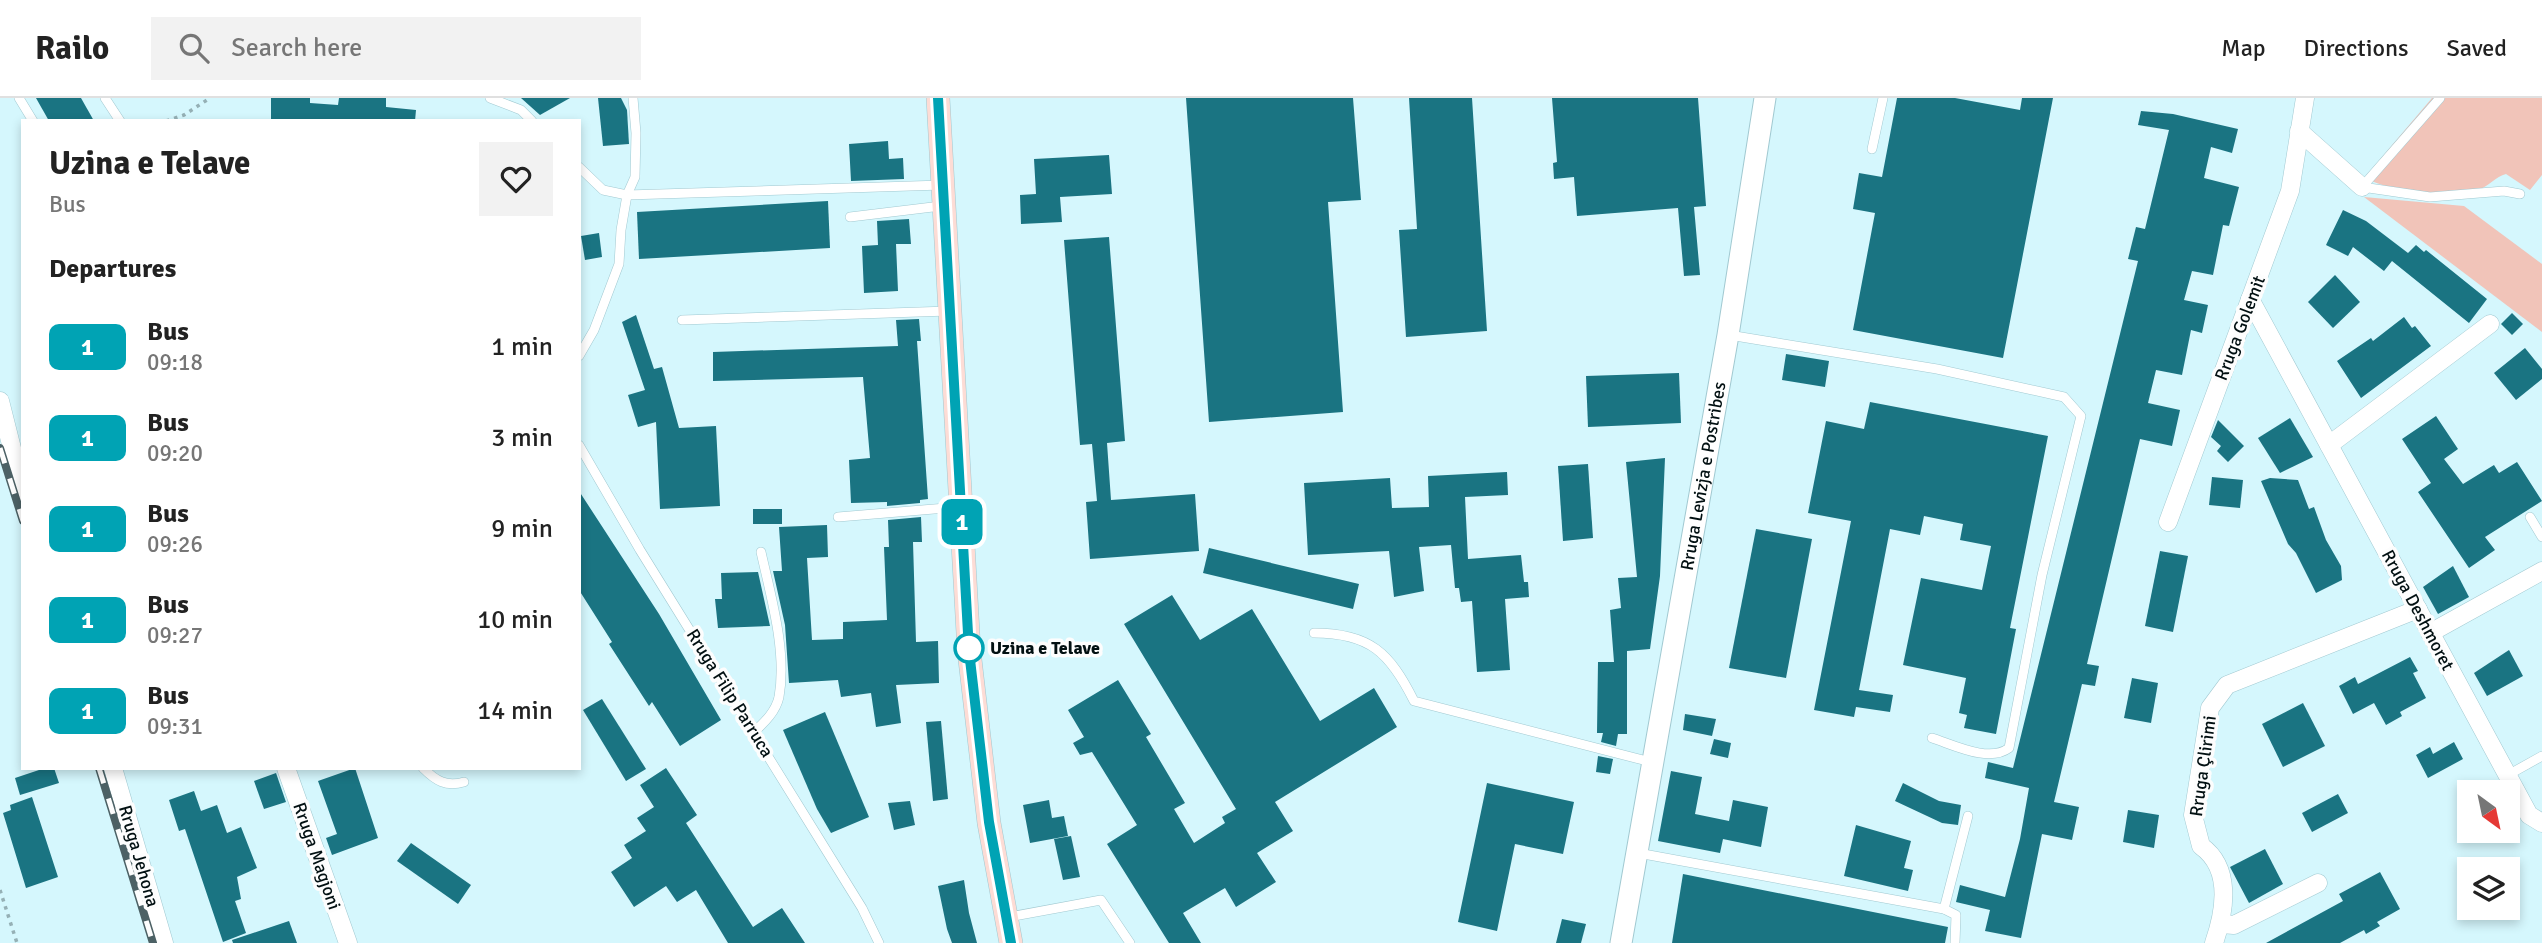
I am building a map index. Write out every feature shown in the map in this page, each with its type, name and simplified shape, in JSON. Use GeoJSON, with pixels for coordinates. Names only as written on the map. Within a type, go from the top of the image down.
{"type":"FeatureCollection","features":[{"type":"Feature","properties":{"kind":"main road"},"geometry":{"type":"LineString","coordinates":[[938,98],[974,698],[1004,918],[1011,943]]}},
{"type":"Feature","properties":{"kind":"street","name":"Rruga Levizja e Postribes"},"geometry":{"type":"LineString","coordinates":[[1621,943],[1655,763],[1728,335],[1765,98]]}},
{"type":"Feature","properties":{"kind":"street","name":"Rruga Golemit"},"geometry":{"type":"LineString","coordinates":[[2168,522],[2290,191],[2305,98]]}},
{"type":"Feature","properties":{"kind":"street"},"geometry":{"type":"LineString","coordinates":[[2299,131],[2362,187]]}},
{"type":"Feature","properties":{"kind":"street","name":"Rruga Deshmoret"},"geometry":{"type":"LineString","coordinates":[[2250,299],[2529,815],[2542,823]]}},
{"type":"Feature","properties":{"kind":"street"},"geometry":{"type":"LineString","coordinates":[[2329,445],[2490,324]]}},
{"type":"Feature","properties":{"kind":"street"},"geometry":{"type":"LineString","coordinates":[[0,401],[21,484]]}},
{"type":"Feature","properties":{"kind":"street"},"geometry":{"type":"LineString","coordinates":[[2430,633],[2542,571]]}},
{"type":"Feature","properties":{"kind":"street","name":"Rruga Çlirimi"},"geometry":{"type":"LineString","coordinates":[[2214,943],[2221,923],[2223,886],[2213,855],[2201,846],[2193,815],[2210,708],[2217,696],[2227,685],[2238,680],[2418,609]]}},
{"type":"Feature","properties":{"kind":"street","name":"Rruga Jehona"},"geometry":{"type":"LineString","coordinates":[[114,770],[164,943]]}},
{"type":"Feature","properties":{"kind":"street","name":"Rruga Magjoni"},"geometry":{"type":"LineString","coordinates":[[287,770],[348,943]]}},
{"type":"Feature","properties":{"kind":"street"},"geometry":{"type":"LineString","coordinates":[[2221,923],[2234,925],[2318,883]]}},
{"type":"Feature","properties":{"kind":"lane"},"geometry":{"type":"LineString","coordinates":[[19,98],[32,119]]}},
{"type":"Feature","properties":{"kind":"lane"},"geometry":{"type":"LineString","coordinates":[[104,98],[119,119]]}},
{"type":"Feature","properties":{"kind":"lane"},"geometry":{"type":"LineString","coordinates":[[490,98],[521,110],[530,119]]}},
{"type":"Feature","properties":{"kind":"lane"},"geometry":{"type":"LineString","coordinates":[[581,352],[598,319],[619,264],[628,194],[635,177],[636,132],[633,98]]}},
{"type":"Feature","properties":{"kind":"lane"},"geometry":{"type":"LineString","coordinates":[[1872,149],[1883,98]]}},
{"type":"Feature","properties":{"kind":"lane"},"geometry":{"type":"LineString","coordinates":[[2362,187],[2440,98]]}},
{"type":"Feature","properties":{"kind":"lane"},"geometry":{"type":"LineString","coordinates":[[581,169],[603,190],[628,194],[945,196]]}},
{"type":"Feature","properties":{"kind":"lane"},"geometry":{"type":"LineString","coordinates":[[2362,187],[2430,197],[2504,191],[2520,194]]}},
{"type":"Feature","properties":{"kind":"lane"},"geometry":{"type":"LineString","coordinates":[[850,217],[945,196]]}},
{"type":"Feature","properties":{"kind":"lane"},"geometry":{"type":"LineString","coordinates":[[682,320],[951,310]]}},
{"type":"Feature","properties":{"kind":"lane"},"geometry":{"type":"LineString","coordinates":[[1728,335],[1937,369],[2064,397],[2081,415],[2042,575],[2009,748],[2000,754],[1985,754],[1932,738]]}},
{"type":"Feature","properties":{"kind":"lane","name":"Rruga Filip Parruca"},"geometry":{"type":"LineString","coordinates":[[581,449],[598,482],[862,908],[878,943]]}},
{"type":"Feature","properties":{"kind":"lane"},"geometry":{"type":"LineString","coordinates":[[838,517],[961,506]]}},
{"type":"Feature","properties":{"kind":"lane"},"geometry":{"type":"LineString","coordinates":[[2530,517],[2542,537]]}},
{"type":"Feature","properties":{"kind":"lane"},"geometry":{"type":"LineString","coordinates":[[754,732],[769,719],[778,699],[780,671],[771,596],[761,552]]}},
{"type":"Feature","properties":{"kind":"lane"},"geometry":{"type":"LineString","coordinates":[[1314,634],[1358,639],[1382,650],[1398,670],[1414,701],[1655,763]]}},
{"type":"Feature","properties":{"kind":"lane"},"geometry":{"type":"LineString","coordinates":[[2508,775],[2542,756]]}},
{"type":"Feature","properties":{"kind":"lane"},"geometry":{"type":"LineString","coordinates":[[426,770],[441,782],[452,786],[464,782]]}},
{"type":"Feature","properties":{"kind":"lane"},"geometry":{"type":"LineString","coordinates":[[1944,909],[1968,817]]}},
{"type":"Feature","properties":{"kind":"lane"},"geometry":{"type":"LineString","coordinates":[[1638,853],[1944,909],[1956,915],[1955,943]]}},
{"type":"Feature","properties":{"kind":"lane"},"geometry":{"type":"LineString","coordinates":[[1004,918],[1101,900],[1130,943]]}},
{"type":"Feature","properties":{"kind":"path"},"geometry":{"type":"LineString","coordinates":[[172,119],[184,115],[210,98]]}},
{"type":"Feature","properties":{"kind":"path"},"geometry":{"type":"LineString","coordinates":[[0,890],[17,943]]}},
{"type":"Feature","properties":{"kind":"shaded area"},"geometry":{"type":"Polygon","coordinates":[[[2432,98],[2542,98],[2542,175],[2530,190],[2506,174],[2478,190],[2452,194],[2403,190],[2365,177],[2432,98]]]}},
{"type":"Feature","properties":{"kind":"shaded area"},"geometry":{"type":"Polygon","coordinates":[[[2364,197],[2464,206],[2542,264],[2542,332],[2364,197]]]}},
{"type":"Feature","properties":{"kind":"building"},"geometry":{"type":"Polygon","coordinates":[[[36,98],[81,98],[93,119],[48,119],[36,98]]]}},
{"type":"Feature","properties":{"kind":"building"},"geometry":{"type":"Polygon","coordinates":[[[271,98],[310,98],[310,103],[338,105],[339,98],[386,98],[386,107],[416,110],[415,119],[271,119],[271,98]]]}},
{"type":"Feature","properties":{"kind":"building"},"geometry":{"type":"Polygon","coordinates":[[[521,98],[570,98],[540,115],[521,98]]]}},
{"type":"Feature","properties":{"kind":"building"},"geometry":{"type":"Polygon","coordinates":[[[598,98],[621,98],[627,110],[629,144],[603,146],[598,98]]]}},
{"type":"Feature","properties":{"kind":"building"},"geometry":{"type":"Polygon","coordinates":[[[1186,98],[1353,98],[1361,200],[1328,202],[1343,412],[1209,422],[1186,98]]]}},
{"type":"Feature","properties":{"kind":"building"},"geometry":{"type":"Polygon","coordinates":[[[1409,98],[1472,98],[1487,331],[1406,337],[1399,230],[1417,229],[1409,98]]]}},
{"type":"Feature","properties":{"kind":"building"},"geometry":{"type":"Polygon","coordinates":[[[1552,98],[1698,98],[1706,206],[1694,207],[1700,275],[1684,276],[1678,208],[1577,216],[1574,177],[1554,179],[1553,163],[1557,162],[1552,98]]]}},
{"type":"Feature","properties":{"kind":"building"},"geometry":{"type":"Polygon","coordinates":[[[1897,98],[1955,98],[2020,110],[2022,98],[2053,98],[2003,358],[1853,330],[1875,213],[1853,209],[1859,173],[1882,177],[1897,98]]]}},
{"type":"Feature","properties":{"kind":"building"},"geometry":{"type":"Polygon","coordinates":[[[2141,111],[2173,114],[2238,129],[2232,153],[2211,147],[2204,178],[2239,187],[2229,226],[2223,225],[2213,275],[2192,271],[2184,300],[2208,305],[2202,333],[2191,330],[2182,375],[2156,370],[2148,403],[2180,410],[2172,446],[2140,439],[2087,664],[2099,666],[2095,686],[2082,684],[2054,802],[2079,807],[2072,840],[2042,834],[2021,938],[1985,931],[1990,910],[1956,902],[1960,885],[2005,897],[2020,839],[2029,788],[1985,778],[1988,762],[2013,768],[2138,261],[2128,259],[2136,227],[2145,229],[2169,130],[2138,125],[2141,111]]]}},
{"type":"Feature","properties":{"kind":"building"},"geometry":{"type":"Polygon","coordinates":[[[888,141],[889,159],[903,158],[904,179],[851,181],[849,144],[888,141]]]}},
{"type":"Feature","properties":{"kind":"building"},"geometry":{"type":"Polygon","coordinates":[[[1109,155],[1112,194],[1060,197],[1062,222],[1021,224],[1020,195],[1036,194],[1034,159],[1109,155]]]}},
{"type":"Feature","properties":{"kind":"building"},"geometry":{"type":"Polygon","coordinates":[[[828,201],[830,248],[639,259],[637,212],[828,201]]]}},
{"type":"Feature","properties":{"kind":"building"},"geometry":{"type":"Polygon","coordinates":[[[2343,210],[2366,221],[2408,253],[2416,245],[2424,252],[2426,250],[2487,299],[2469,323],[2392,261],[2384,271],[2353,247],[2348,256],[2326,245],[2343,210]]]}},
{"type":"Feature","properties":{"kind":"building"},"geometry":{"type":"Polygon","coordinates":[[[909,219],[911,244],[896,244],[898,291],[864,293],[862,246],[878,245],[877,221],[909,219]]]}},
{"type":"Feature","properties":{"kind":"building"},"geometry":{"type":"Polygon","coordinates":[[[599,233],[602,257],[585,260],[581,236],[599,233]]]}},
{"type":"Feature","properties":{"kind":"building"},"geometry":{"type":"Polygon","coordinates":[[[1109,237],[1125,441],[1107,443],[1111,500],[1195,494],[1199,551],[1090,559],[1086,502],[1097,501],[1092,444],[1080,445],[1064,240],[1109,237]]]}},
{"type":"Feature","properties":{"kind":"building"},"geometry":{"type":"Polygon","coordinates":[[[2335,275],[2360,302],[2333,328],[2308,302],[2335,275]]]}},
{"type":"Feature","properties":{"kind":"building"},"geometry":{"type":"Polygon","coordinates":[[[2512,313],[2523,324],[2512,335],[2501,324],[2512,313]]]}},
{"type":"Feature","properties":{"kind":"building"},"geometry":{"type":"Polygon","coordinates":[[[636,315],[654,369],[662,367],[679,428],[716,426],[720,506],[660,509],[656,422],[638,427],[628,395],[645,390],[622,322],[636,315]]]}},
{"type":"Feature","properties":{"kind":"building"},"geometry":{"type":"Polygon","coordinates":[[[2404,317],[2431,346],[2361,398],[2337,361],[2371,338],[2373,341],[2404,317]]]}},
{"type":"Feature","properties":{"kind":"building"},"geometry":{"type":"Polygon","coordinates":[[[919,319],[921,341],[917,341],[928,499],[920,500],[920,503],[887,506],[887,502],[851,503],[849,460],[870,458],[863,377],[713,381],[713,352],[898,346],[896,320],[919,319]]]}},
{"type":"Feature","properties":{"kind":"building"},"geometry":{"type":"Polygon","coordinates":[[[2525,348],[2542,369],[2542,379],[2516,400],[2494,373],[2525,348]]]}},
{"type":"Feature","properties":{"kind":"building"},"geometry":{"type":"Polygon","coordinates":[[[1786,354],[1829,361],[1825,387],[1782,380],[1786,354]]]}},
{"type":"Feature","properties":{"kind":"building"},"geometry":{"type":"Polygon","coordinates":[[[1679,373],[1681,423],[1588,427],[1586,376],[1679,373]]]}},
{"type":"Feature","properties":{"kind":"building"},"geometry":{"type":"Polygon","coordinates":[[[1870,402],[2048,436],[2010,628],[2016,629],[1996,734],[1964,728],[1967,715],[1959,713],[1966,678],[1903,665],[1921,578],[1982,590],[1991,546],[1960,540],[1963,524],[1924,516],[1920,535],[1890,529],[1859,690],[1893,695],[1890,712],[1856,707],[1854,717],[1814,710],[1851,521],[1808,513],[1826,421],[1864,429],[1870,402]]]}},
{"type":"Feature","properties":{"kind":"building"},"geometry":{"type":"Polygon","coordinates":[[[2436,416],[2458,449],[2444,459],[2463,484],[2494,465],[2499,473],[2517,462],[2542,501],[2485,537],[2495,550],[2469,568],[2418,492],[2431,483],[2402,439],[2436,416]]]}},
{"type":"Feature","properties":{"kind":"building"},"geometry":{"type":"Polygon","coordinates":[[[2290,418],[2313,457],[2280,473],[2258,438],[2290,418]]]}},
{"type":"Feature","properties":{"kind":"building"},"geometry":{"type":"Polygon","coordinates":[[[2218,420],[2244,446],[2228,462],[2217,451],[2221,446],[2211,437],[2218,420]]]}},
{"type":"Feature","properties":{"kind":"building"},"geometry":{"type":"Polygon","coordinates":[[[1665,458],[1660,576],[1650,649],[1627,651],[1627,734],[1618,734],[1616,746],[1601,742],[1603,733],[1597,733],[1598,662],[1614,662],[1610,610],[1621,608],[1618,578],[1637,577],[1626,462],[1665,458]]]}},
{"type":"Feature","properties":{"kind":"building"},"geometry":{"type":"Polygon","coordinates":[[[1588,464],[1593,538],[1563,541],[1558,466],[1588,464]]]}},
{"type":"Feature","properties":{"kind":"building"},"geometry":{"type":"Polygon","coordinates":[[[1507,472],[1508,495],[1465,497],[1468,559],[1521,555],[1524,582],[1528,582],[1529,597],[1505,599],[1510,670],[1477,672],[1472,601],[1461,602],[1459,588],[1455,588],[1451,545],[1419,547],[1424,591],[1394,597],[1389,551],[1308,555],[1304,483],[1390,478],[1392,508],[1429,507],[1428,476],[1507,472]]]}},
{"type":"Feature","properties":{"kind":"building"},"geometry":{"type":"Polygon","coordinates":[[[2212,477],[2243,480],[2240,508],[2209,505],[2212,477]]]}},
{"type":"Feature","properties":{"kind":"building"},"geometry":{"type":"Polygon","coordinates":[[[2270,478],[2298,480],[2309,509],[2314,507],[2326,540],[2341,566],[2342,580],[2316,593],[2296,553],[2288,544],[2261,481],[2270,478]]]}},
{"type":"Feature","properties":{"kind":"building"},"geometry":{"type":"Polygon","coordinates":[[[581,494],[659,614],[721,720],[680,746],[652,702],[649,706],[609,644],[612,642],[581,593],[581,494]]]}},
{"type":"Feature","properties":{"kind":"building"},"geometry":{"type":"Polygon","coordinates":[[[753,509],[782,509],[782,524],[753,524],[753,509]]]}},
{"type":"Feature","properties":{"kind":"building"},"geometry":{"type":"Polygon","coordinates":[[[921,517],[922,542],[913,542],[916,642],[938,641],[939,683],[896,685],[901,723],[876,727],[871,693],[841,697],[838,680],[789,683],[785,625],[773,571],[782,571],[779,527],[827,525],[828,557],[807,558],[812,640],[843,639],[843,622],[887,620],[884,547],[889,547],[888,520],[921,517]]]}},
{"type":"Feature","properties":{"kind":"building"},"geometry":{"type":"Polygon","coordinates":[[[1756,529],[1812,539],[1786,678],[1729,668],[1756,529]]]}},
{"type":"Feature","properties":{"kind":"building"},"geometry":{"type":"Polygon","coordinates":[[[1209,548],[1359,584],[1353,609],[1203,573],[1209,548]]]}},
{"type":"Feature","properties":{"kind":"building"},"geometry":{"type":"Polygon","coordinates":[[[2160,551],[2188,556],[2173,632],[2145,626],[2160,551]]]}},
{"type":"Feature","properties":{"kind":"building"},"geometry":{"type":"Polygon","coordinates":[[[2453,566],[2469,597],[2438,614],[2423,587],[2453,566]]]}},
{"type":"Feature","properties":{"kind":"building"},"geometry":{"type":"Polygon","coordinates":[[[758,572],[770,626],[718,628],[715,599],[722,599],[721,573],[758,572]]]}},
{"type":"Feature","properties":{"kind":"building"},"geometry":{"type":"Polygon","coordinates":[[[1172,595],[1200,640],[1252,609],[1320,721],[1374,688],[1397,727],[1275,802],[1293,831],[1257,853],[1276,882],[1236,907],[1225,888],[1183,913],[1201,943],[1169,943],[1107,844],[1137,825],[1092,752],[1080,755],[1073,743],[1084,737],[1068,710],[1118,680],[1151,734],[1146,737],[1185,803],[1174,809],[1194,843],[1225,823],[1222,817],[1236,809],[1124,624],[1172,595]]]}},
{"type":"Feature","properties":{"kind":"building"},"geometry":{"type":"Polygon","coordinates":[[[2509,650],[2523,676],[2487,696],[2474,673],[2509,650]]]}},
{"type":"Feature","properties":{"kind":"building"},"geometry":{"type":"Polygon","coordinates":[[[2410,657],[2418,671],[2413,673],[2426,698],[2400,712],[2402,716],[2386,725],[2374,703],[2353,714],[2339,686],[2355,677],[2358,684],[2410,657]]]}},
{"type":"Feature","properties":{"kind":"building"},"geometry":{"type":"Polygon","coordinates":[[[2132,678],[2158,683],[2151,723],[2124,718],[2132,678]]]}},
{"type":"Feature","properties":{"kind":"building"},"geometry":{"type":"Polygon","coordinates":[[[602,699],[646,769],[626,781],[583,710],[602,699]]]}},
{"type":"Feature","properties":{"kind":"building"},"geometry":{"type":"Polygon","coordinates":[[[2303,703],[2325,746],[2283,767],[2262,724],[2303,703]]]}},
{"type":"Feature","properties":{"kind":"building"},"geometry":{"type":"Polygon","coordinates":[[[825,712],[869,817],[831,833],[817,809],[783,730],[825,712]]]}},
{"type":"Feature","properties":{"kind":"building"},"geometry":{"type":"Polygon","coordinates":[[[1685,714],[1716,719],[1712,736],[1683,730],[1685,714]]]}},
{"type":"Feature","properties":{"kind":"building"},"geometry":{"type":"Polygon","coordinates":[[[941,721],[948,799],[933,801],[926,722],[941,721]]]}},
{"type":"Feature","properties":{"kind":"building"},"geometry":{"type":"Polygon","coordinates":[[[1714,739],[1731,743],[1728,758],[1710,754],[1714,739]]]}},
{"type":"Feature","properties":{"kind":"building"},"geometry":{"type":"Polygon","coordinates":[[[2454,742],[2463,759],[2428,778],[2416,755],[2430,747],[2433,754],[2454,742]]]}},
{"type":"Feature","properties":{"kind":"building"},"geometry":{"type":"Polygon","coordinates":[[[1598,756],[1613,759],[1610,774],[1596,772],[1598,756]]]}},
{"type":"Feature","properties":{"kind":"building"},"geometry":{"type":"Polygon","coordinates":[[[666,768],[697,815],[686,823],[753,927],[782,908],[805,943],[728,943],[696,890],[677,902],[666,886],[634,907],[611,872],[632,858],[624,845],[646,831],[637,818],[654,807],[640,785],[666,768]]]}},
{"type":"Feature","properties":{"kind":"building"},"geometry":{"type":"Polygon","coordinates":[[[39,770],[55,770],[59,783],[20,795],[15,778],[39,770]]]}},
{"type":"Feature","properties":{"kind":"building"},"geometry":{"type":"Polygon","coordinates":[[[356,770],[378,838],[332,855],[326,838],[337,834],[318,781],[356,770]]]}},
{"type":"Feature","properties":{"kind":"building"},"geometry":{"type":"Polygon","coordinates":[[[1671,771],[1702,777],[1695,814],[1729,821],[1733,800],[1768,807],[1761,847],[1723,839],[1720,853],[1658,841],[1671,771]]]}},
{"type":"Feature","properties":{"kind":"building"},"geometry":{"type":"Polygon","coordinates":[[[276,773],[286,802],[264,809],[254,781],[276,773]]]}},
{"type":"Feature","properties":{"kind":"building"},"geometry":{"type":"Polygon","coordinates":[[[1487,783],[1574,802],[1563,854],[1515,844],[1497,931],[1458,922],[1487,783]]]}},
{"type":"Feature","properties":{"kind":"building"},"geometry":{"type":"Polygon","coordinates":[[[1903,783],[1939,801],[1961,805],[1958,825],[1942,823],[1895,801],[1903,783]]]}},
{"type":"Feature","properties":{"kind":"building"},"geometry":{"type":"Polygon","coordinates":[[[194,791],[201,811],[217,805],[227,833],[241,827],[257,868],[237,877],[241,899],[235,901],[246,933],[223,942],[185,829],[179,831],[169,800],[194,791]]]}},
{"type":"Feature","properties":{"kind":"building"},"geometry":{"type":"Polygon","coordinates":[[[2338,794],[2348,813],[2312,832],[2302,813],[2338,794]]]}},
{"type":"Feature","properties":{"kind":"building"},"geometry":{"type":"Polygon","coordinates":[[[32,797],[58,877],[26,888],[3,813],[11,810],[10,805],[32,797]]]}},
{"type":"Feature","properties":{"kind":"building"},"geometry":{"type":"Polygon","coordinates":[[[1049,800],[1052,818],[1064,816],[1068,836],[1030,843],[1023,805],[1049,800]]]}},
{"type":"Feature","properties":{"kind":"building"},"geometry":{"type":"Polygon","coordinates":[[[910,801],[915,825],[894,830],[888,803],[910,801]]]}},
{"type":"Feature","properties":{"kind":"building"},"geometry":{"type":"Polygon","coordinates":[[[2128,810],[2159,815],[2154,848],[2123,842],[2128,810]]]}},
{"type":"Feature","properties":{"kind":"building"},"geometry":{"type":"Polygon","coordinates":[[[1856,825],[1911,841],[1904,868],[1913,870],[1908,891],[1844,876],[1856,825]]]}},
{"type":"Feature","properties":{"kind":"building"},"geometry":{"type":"Polygon","coordinates":[[[1071,836],[1080,877],[1063,880],[1054,839],[1071,836]]]}},
{"type":"Feature","properties":{"kind":"building"},"geometry":{"type":"Polygon","coordinates":[[[411,843],[471,885],[458,904],[397,861],[411,843]]]}},
{"type":"Feature","properties":{"kind":"building"},"geometry":{"type":"Polygon","coordinates":[[[2265,849],[2283,884],[2249,903],[2230,867],[2265,849]]]}},
{"type":"Feature","properties":{"kind":"building"},"geometry":{"type":"Polygon","coordinates":[[[2380,872],[2400,909],[2377,922],[2380,926],[2366,934],[2364,930],[2340,943],[2266,943],[2343,901],[2339,894],[2380,872]]]}},
{"type":"Feature","properties":{"kind":"building"},"geometry":{"type":"Polygon","coordinates":[[[1683,874],[1948,927],[1945,943],[1672,943],[1683,874]]]}},
{"type":"Feature","properties":{"kind":"building"},"geometry":{"type":"Polygon","coordinates":[[[964,880],[977,943],[952,943],[938,886],[964,880]]]}},
{"type":"Feature","properties":{"kind":"building"},"geometry":{"type":"Polygon","coordinates":[[[1562,919],[1586,924],[1581,943],[1556,943],[1562,919]]]}},
{"type":"Feature","properties":{"kind":"building"},"geometry":{"type":"Polygon","coordinates":[[[289,921],[297,943],[233,943],[232,940],[289,921]]]}},
{"type":"Feature","properties":{"kind":"railway"},"geometry":{"type":"LineString","coordinates":[[0,448],[21,515]]}},
{"type":"Feature","properties":{"kind":"railway"},"geometry":{"type":"LineString","coordinates":[[100,770],[153,943]]}},
{"type":"Feature","properties":{"kind":"bus line","name":"1"},"geometry":{"type":"LineString","coordinates":[[938,98],[945,185],[969,651],[989,822],[1004,918],[1011,943]]}},
{"type":"Feature","properties":{"kind":"place","name":"Uzina e Telave"},"geometry":{"type":"Point","coordinates":[969,648]}}]}
